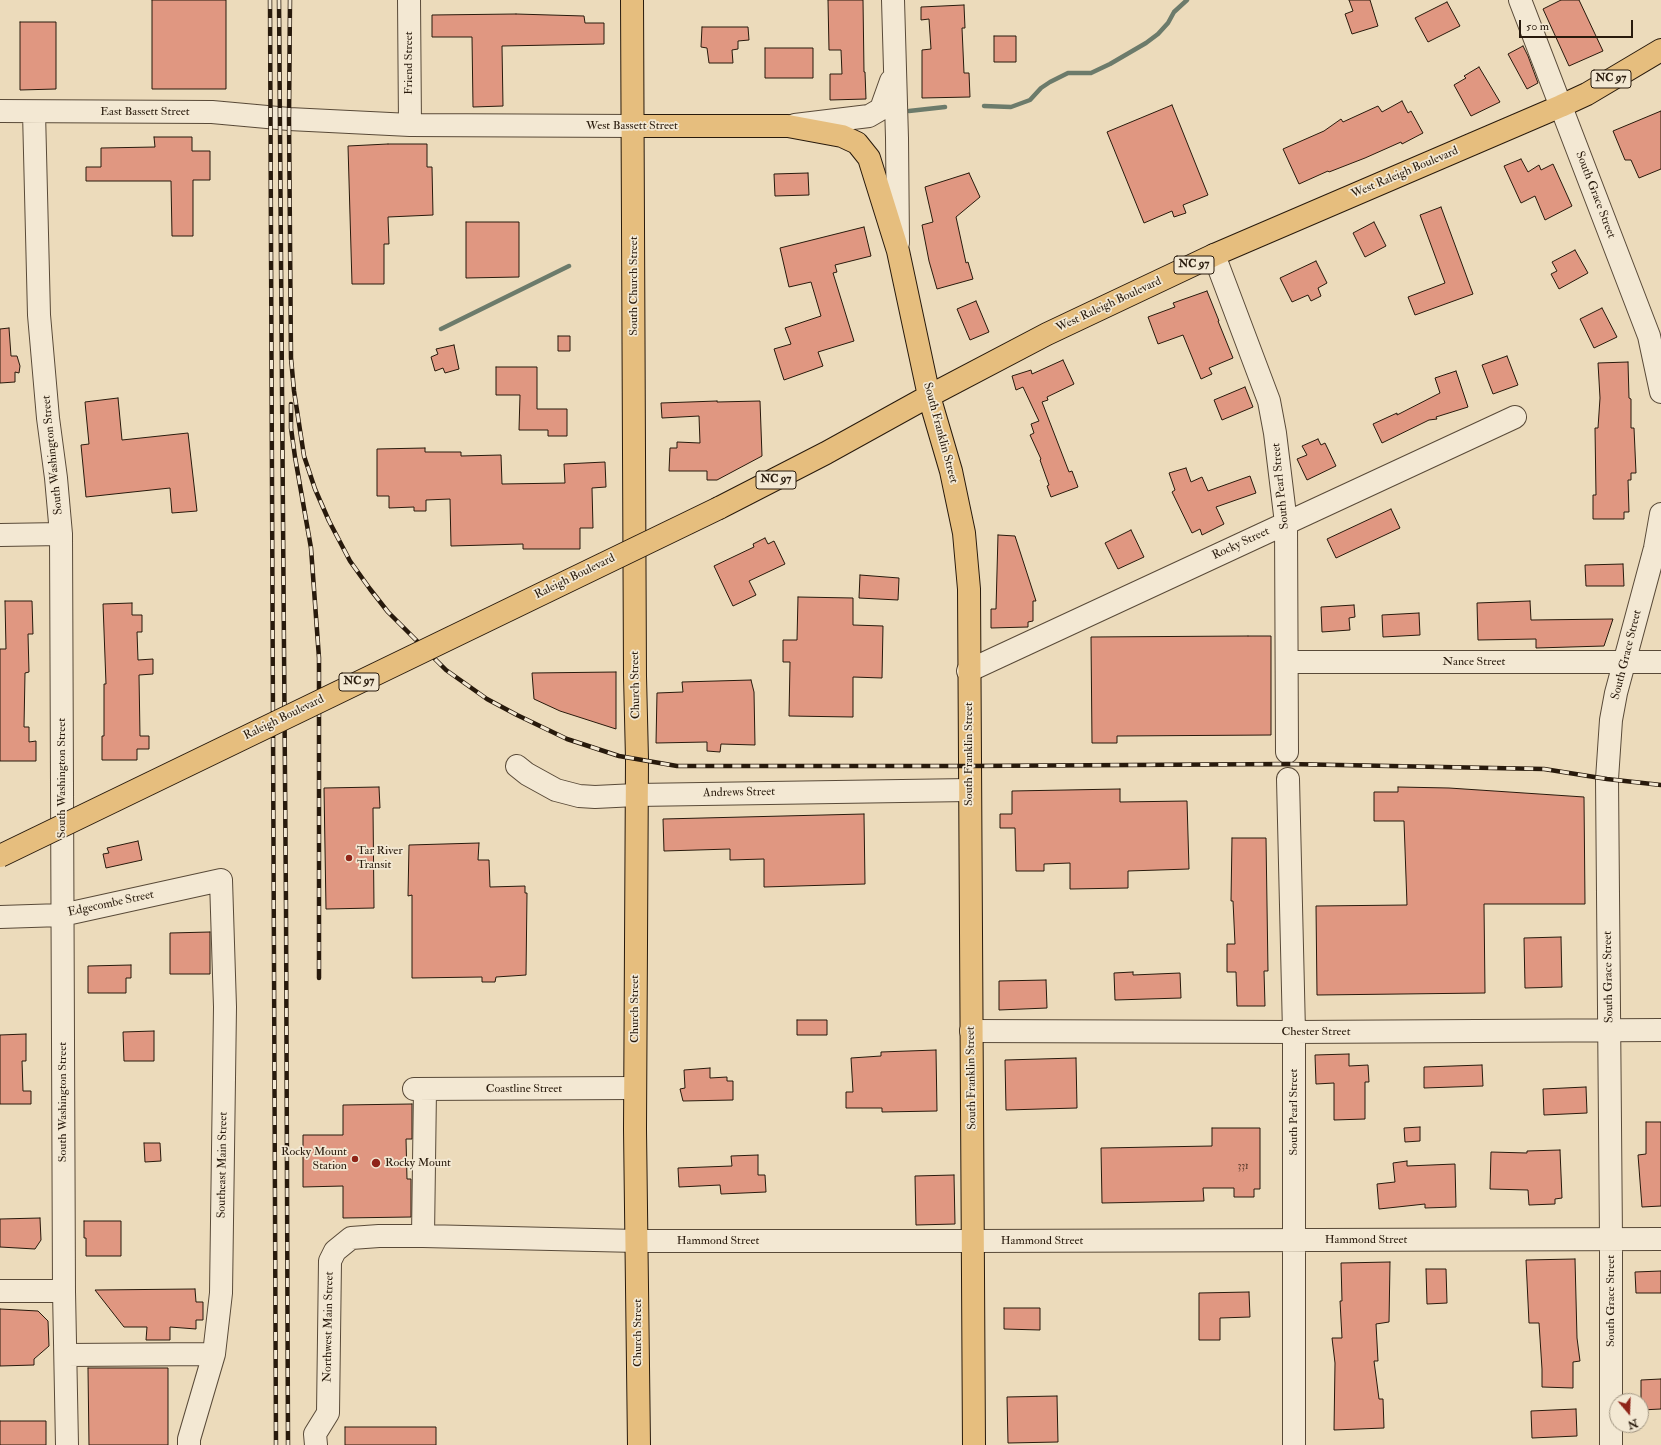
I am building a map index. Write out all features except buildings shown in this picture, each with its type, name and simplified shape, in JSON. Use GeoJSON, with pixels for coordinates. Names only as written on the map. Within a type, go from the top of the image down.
{"type":"FeatureCollection","features":[{"type":"Feature","properties":{"kind":"main road","name":"South Church Street"},"geometry":{"type":"LineString","coordinates":[[632,0],[634,126],[635,572]]}},
{"type":"Feature","properties":{"kind":"main road","name":"West Raleigh Boulevard"},"geometry":{"type":"LineString","coordinates":[[718,508],[826,453],[929,396],[1047,334],[1214,255],[1587,94],[1661,50]]}},
{"type":"Feature","properties":{"kind":"main road","name":"West Bassett Street"},"geometry":{"type":"LineString","coordinates":[[634,126],[788,126],[842,136],[857,143],[869,158],[898,250]]}},
{"type":"Feature","properties":{"kind":"main road","name":"South Franklin Street"},"geometry":{"type":"LineString","coordinates":[[898,250],[929,396],[951,471],[964,533],[969,589],[968,671],[974,1445]]}},
{"type":"Feature","properties":{"kind":"main road","name":"Raleigh Boulevard"},"geometry":{"type":"LineString","coordinates":[[0,856],[718,508]]}},
{"type":"Feature","properties":{"kind":"main road","name":"Church Street"},"geometry":{"type":"LineString","coordinates":[[635,572],[635,1088],[638,1445]]}},
{"type":"Feature","properties":{"kind":"street","name":"Friend Street"},"geometry":{"type":"LineString","coordinates":[[409,0],[410,125]]}},
{"type":"Feature","properties":{"kind":"street","name":"South Franklin Street"},"geometry":{"type":"LineString","coordinates":[[893,0],[898,250]]}},
{"type":"Feature","properties":{"kind":"street","name":"South Grace Street"},"geometry":{"type":"LineString","coordinates":[[1520,0],[1649,336],[1661,392]]}},
{"type":"Feature","properties":{"kind":"street","name":"South Franklin Street"},"geometry":{"type":"LineString","coordinates":[[788,126],[869,116],[881,109],[895,71]]}},
{"type":"Feature","properties":{"kind":"street","name":"East Bassett Street"},"geometry":{"type":"LineString","coordinates":[[0,111],[212,112],[289,119]]}},
{"type":"Feature","properties":{"kind":"street","name":"South Washington Street"},"geometry":{"type":"LineString","coordinates":[[34,112],[40,315],[48,418],[62,534],[64,1291],[67,1445]]}},
{"type":"Feature","properties":{"kind":"street","name":"West Bassett Street"},"geometry":{"type":"LineString","coordinates":[[289,119],[410,125],[634,126]]}},
{"type":"Feature","properties":{"kind":"street","name":"South Pearl Street"},"geometry":{"type":"LineString","coordinates":[[1214,255],[1269,401],[1275,433],[1286,523],[1288,752]]}},
{"type":"Feature","properties":{"kind":"street","name":"Rocky Street"},"geometry":{"type":"LineString","coordinates":[[968,671],[1515,417]]}},
{"type":"Feature","properties":{"kind":"street","name":"South Grace Street"},"geometry":{"type":"LineString","coordinates":[[1611,1445],[1612,1239],[1606,779],[1611,720],[1623,662],[1656,548],[1661,514]]}},
{"type":"Feature","properties":{"kind":"street"},"geometry":{"type":"LineString","coordinates":[[0,535],[62,534]]}},
{"type":"Feature","properties":{"kind":"street","name":"Nance Street"},"geometry":{"type":"LineString","coordinates":[[1287,662],[1661,662]]}},
{"type":"Feature","properties":{"kind":"street","name":"Andrews Street"},"geometry":{"type":"LineString","coordinates":[[517,766],[549,786],[579,796],[595,797],[636,795],[969,790]]}},
{"type":"Feature","properties":{"kind":"street","name":"South Pearl Street"},"geometry":{"type":"LineString","coordinates":[[1288,779],[1294,1032],[1294,1445]]}},
{"type":"Feature","properties":{"kind":"street","name":"Edgecombe Street"},"geometry":{"type":"LineString","coordinates":[[0,917],[62,915],[221,880]]}},
{"type":"Feature","properties":{"kind":"street","name":"Southeast Main Street"},"geometry":{"type":"LineString","coordinates":[[189,1445],[189,1439],[214,1354],[221,1293],[225,1007],[221,880]]}},
{"type":"Feature","properties":{"kind":"street","name":"Chester Street"},"geometry":{"type":"LineString","coordinates":[[971,1031],[1294,1032],[1609,1029],[1661,1030]]}},
{"type":"Feature","properties":{"kind":"street","name":"Coastline Street"},"geometry":{"type":"LineString","coordinates":[[423,1236],[419,1089],[635,1088]]}},
{"type":"Feature","properties":{"kind":"street","name":"Northwest Main Street"},"geometry":{"type":"LineString","coordinates":[[316,1445],[315,1434],[328,1413],[330,1261],[335,1250],[351,1238],[379,1236],[423,1236]]}},
{"type":"Feature","properties":{"kind":"street","name":"Hammond Street"},"geometry":{"type":"LineString","coordinates":[[423,1236],[637,1241],[1294,1241],[1661,1239]]}},
{"type":"Feature","properties":{"kind":"street"},"geometry":{"type":"LineString","coordinates":[[0,1291],[64,1291]]}},
{"type":"Feature","properties":{"kind":"street"},"geometry":{"type":"LineString","coordinates":[[66,1355],[214,1354]]}},
{"type":"Feature","properties":{"kind":"waterway"},"geometry":{"type":"LineString","coordinates":[[984,106],[1011,107],[1030,100],[1041,88],[1068,73],[1091,73],[1110,64],[1146,43],[1158,34],[1168,23],[1174,12],[1187,0]]}},
{"type":"Feature","properties":{"kind":"waterway"},"geometry":{"type":"LineString","coordinates":[[909,111],[945,107]]}},
{"type":"Feature","properties":{"kind":"waterway"},"geometry":{"type":"LineString","coordinates":[[441,329],[569,266]]}},
{"type":"Feature","properties":{"kind":"railway"},"geometry":{"type":"LineString","coordinates":[[270,0],[276,1445]]}},
{"type":"Feature","properties":{"kind":"railway"},"geometry":{"type":"LineString","coordinates":[[279,0],[286,906],[288,1445]]}},
{"type":"Feature","properties":{"kind":"railway"},"geometry":{"type":"LineString","coordinates":[[290,0],[289,119],[291,358],[294,391],[304,456],[315,489],[329,521],[350,561],[370,589],[388,612],[446,670],[487,699],[567,739],[619,756],[677,766],[1288,764],[1544,769],[1607,779],[1661,785]]}},
{"type":"Feature","properties":{"kind":"railway"},"geometry":{"type":"LineString","coordinates":[[291,404],[291,428],[295,457],[311,548],[319,658],[319,978]]}},
{"type":"Feature","properties":{"kind":"place","name":"Tar River Transit"},"geometry":{"type":"Point","coordinates":[349,858]}},
{"type":"Feature","properties":{"kind":"place","name":"Rocky Mount Station"},"geometry":{"type":"Point","coordinates":[355,1159]}},
{"type":"Feature","properties":{"kind":"place","name":"Rocky Mount"},"geometry":{"type":"Point","coordinates":[376,1163]}}]}
